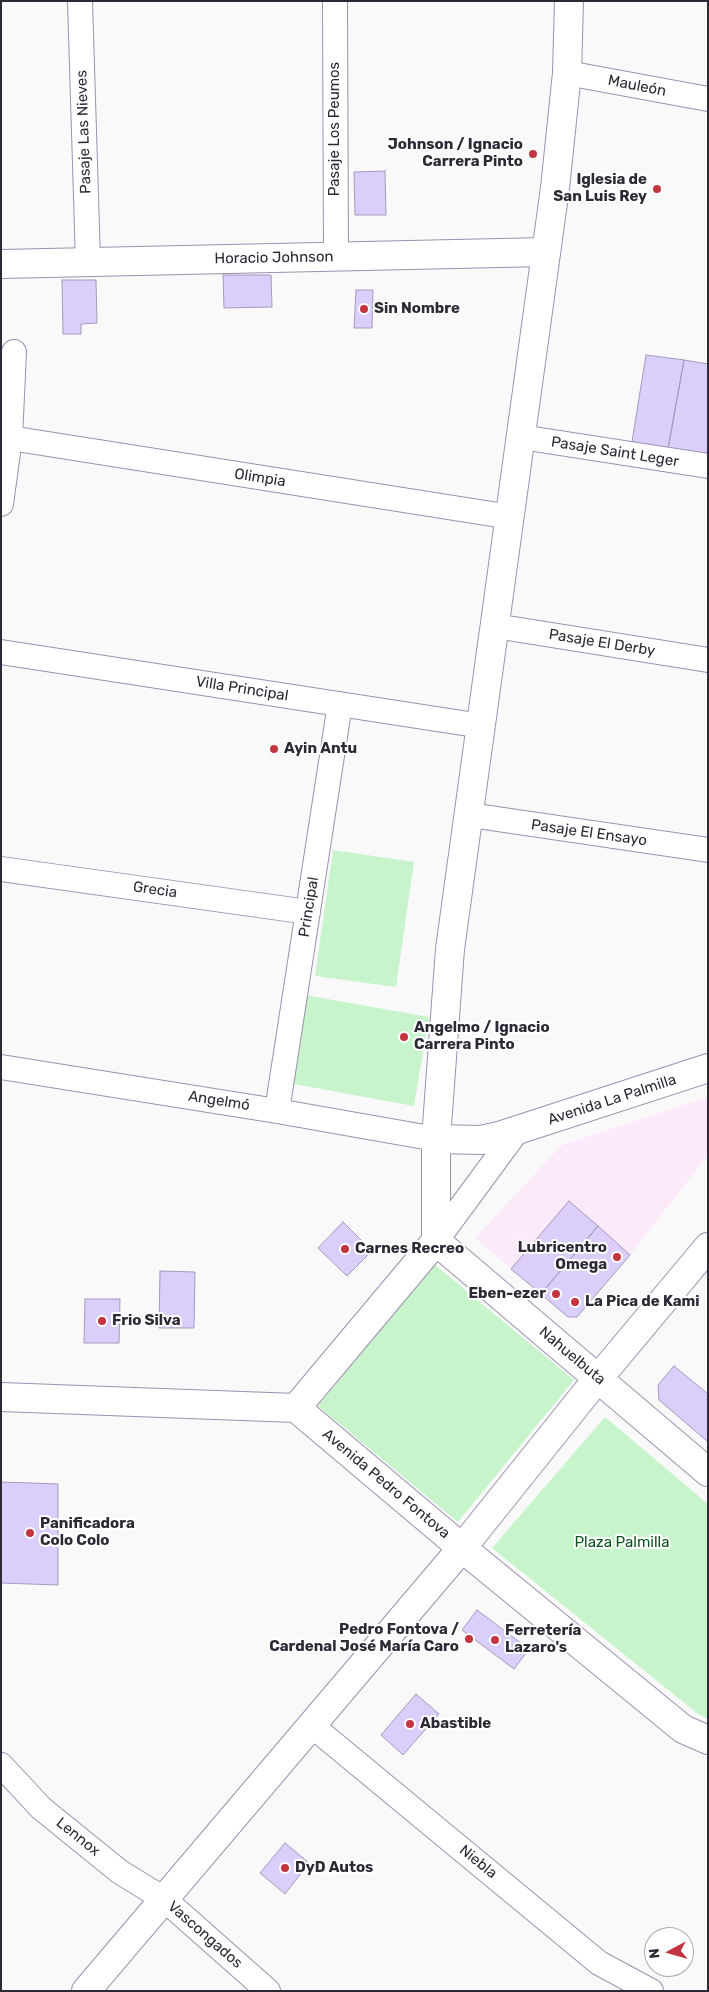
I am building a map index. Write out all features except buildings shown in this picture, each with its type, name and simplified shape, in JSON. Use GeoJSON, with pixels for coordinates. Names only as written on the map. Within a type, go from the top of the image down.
{"type":"FeatureCollection","features":[{"type":"Feature","properties":{"kind":"main road"},"geometry":{"type":"LineString","coordinates":[[1,1397],[296,1408],[436,1241],[436,1139],[450,949],[470,815],[562,130],[567,73],[569,1]]}},
{"type":"Feature","properties":{"kind":"main road","name":"Horacio Johnson"},"geometry":{"type":"LineString","coordinates":[[1,264],[546,252]]}},
{"type":"Feature","properties":{"kind":"main road","name":"Avenida La Palmilla"},"geometry":{"type":"LineString","coordinates":[[436,1139],[481,1140],[517,1131],[708,1068]]}},
{"type":"Feature","properties":{"kind":"main road","name":"Nahuelbuta"},"geometry":{"type":"LineString","coordinates":[[436,1241],[708,1472]]}},
{"type":"Feature","properties":{"kind":"main road"},"geometry":{"type":"LineString","coordinates":[[86,1991],[462,1548],[598,1378],[708,1247]]}},
{"type":"Feature","properties":{"kind":"main road","name":"Avenida Pedro Fontova"},"geometry":{"type":"LineString","coordinates":[[296,1408],[462,1548],[683,1729],[708,1740]]}},
{"type":"Feature","properties":{"kind":"street","name":"Pasaje Las Nieves"},"geometry":{"type":"LineString","coordinates":[[80,1],[88,262]]}},
{"type":"Feature","properties":{"kind":"street","name":"Pasaje Los Peumos"},"geometry":{"type":"LineString","coordinates":[[335,1],[336,257]]}},
{"type":"Feature","properties":{"kind":"street","name":"Mauleón"},"geometry":{"type":"LineString","coordinates":[[567,73],[708,100]]}},
{"type":"Feature","properties":{"kind":"street"},"geometry":{"type":"LineString","coordinates":[[1,504],[10,438],[14,352]]}},
{"type":"Feature","properties":{"kind":"street","name":"Pasaje Saint Leger"},"geometry":{"type":"LineString","coordinates":[[521,437],[708,466]]}},
{"type":"Feature","properties":{"kind":"street","name":"Olimpia"},"geometry":{"type":"LineString","coordinates":[[10,438],[510,517]]}},
{"type":"Feature","properties":{"kind":"street","name":"Pasaje El Derby"},"geometry":{"type":"LineString","coordinates":[[495,626],[708,660]]}},
{"type":"Feature","properties":{"kind":"street","name":"Villa Principal"},"geometry":{"type":"LineString","coordinates":[[1,652],[482,726]]}},
{"type":"Feature","properties":{"kind":"street","name":"Principal"},"geometry":{"type":"LineString","coordinates":[[277,1111],[340,704]]}},
{"type":"Feature","properties":{"kind":"street","name":"Pasaje El Ensayo"},"geometry":{"type":"LineString","coordinates":[[470,815],[708,850]]}},
{"type":"Feature","properties":{"kind":"street","name":"Grecia"},"geometry":{"type":"LineString","coordinates":[[1,869],[308,912]]}},
{"type":"Feature","properties":{"kind":"street","name":"Angelmó"},"geometry":{"type":"LineString","coordinates":[[1,1067],[277,1111],[436,1139]]}},
{"type":"Feature","properties":{"kind":"street"},"geometry":{"type":"LineString","coordinates":[[436,1241],[517,1131]]}},
{"type":"Feature","properties":{"kind":"street","name":"Niebla"},"geometry":{"type":"LineString","coordinates":[[311,1725],[599,1963],[651,1991]]}},
{"type":"Feature","properties":{"kind":"street","name":"Lennox"},"geometry":{"type":"LineString","coordinates":[[1,1765],[41,1808],[120,1872],[164,1899]]}},
{"type":"Feature","properties":{"kind":"street","name":"Vascongados"},"geometry":{"type":"LineString","coordinates":[[164,1899],[268,1991]]}},
{"type":"Feature","properties":{"kind":"shaded area"},"geometry":{"type":"Polygon","coordinates":[[[708,1097],[708,1155],[630,1255],[577,1317],[568,1317],[475,1238],[562,1145],[708,1097]]]}},
{"type":"Feature","properties":{"kind":"green space"},"geometry":{"type":"Polygon","coordinates":[[[333,850],[414,862],[396,987],[315,976],[333,850]]]}},
{"type":"Feature","properties":{"kind":"green space"},"geometry":{"type":"Polygon","coordinates":[[[305,995],[429,1017],[414,1106],[289,1083],[305,995]]]}},
{"type":"Feature","properties":{"kind":"green space"},"geometry":{"type":"Polygon","coordinates":[[[434,1264],[574,1380],[458,1522],[318,1406],[434,1264]]]}},
{"type":"Feature","properties":{"kind":"green space","name":"Plaza Palmilla"},"geometry":{"type":"Polygon","coordinates":[[[605,1417],[708,1504],[708,1719],[698,1714],[492,1548],[605,1417]]]}},
{"type":"Feature","properties":{"kind":"place","name":"Johnson / Ignacio Carrera Pinto"},"geometry":{"type":"Point","coordinates":[533,154]}},
{"type":"Feature","properties":{"kind":"place","name":"Iglesia de San Luis Rey"},"geometry":{"type":"Point","coordinates":[657,189]}},
{"type":"Feature","properties":{"kind":"place","name":"Sin Nombre"},"geometry":{"type":"Point","coordinates":[364,309]}},
{"type":"Feature","properties":{"kind":"place","name":"Ayin Antu"},"geometry":{"type":"Point","coordinates":[274,749]}},
{"type":"Feature","properties":{"kind":"place","name":"Angelmo / Ignacio Carrera Pinto"},"geometry":{"type":"Point","coordinates":[404,1037]}},
{"type":"Feature","properties":{"kind":"place","name":"Carnes Recreo"},"geometry":{"type":"Point","coordinates":[345,1249]}},
{"type":"Feature","properties":{"kind":"place","name":"Lubricentro Omega"},"geometry":{"type":"Point","coordinates":[617,1257]}},
{"type":"Feature","properties":{"kind":"place","name":"Eben-ezer"},"geometry":{"type":"Point","coordinates":[556,1294]}},
{"type":"Feature","properties":{"kind":"place","name":"La Pica de Kami"},"geometry":{"type":"Point","coordinates":[575,1302]}},
{"type":"Feature","properties":{"kind":"place","name":"Frio Silva"},"geometry":{"type":"Point","coordinates":[102,1321]}},
{"type":"Feature","properties":{"kind":"place","name":"Panificadora Colo Colo"},"geometry":{"type":"Point","coordinates":[30,1533]}},
{"type":"Feature","properties":{"kind":"place","name":"Pedro Fontova / Cardenal José María Caro"},"geometry":{"type":"Point","coordinates":[469,1639]}},
{"type":"Feature","properties":{"kind":"place","name":"Ferretería Lazaro's"},"geometry":{"type":"Point","coordinates":[495,1640]}},
{"type":"Feature","properties":{"kind":"place","name":"Abastible"},"geometry":{"type":"Point","coordinates":[410,1724]}},
{"type":"Feature","properties":{"kind":"place","name":"DyD Autos"},"geometry":{"type":"Point","coordinates":[285,1868]}}]}
